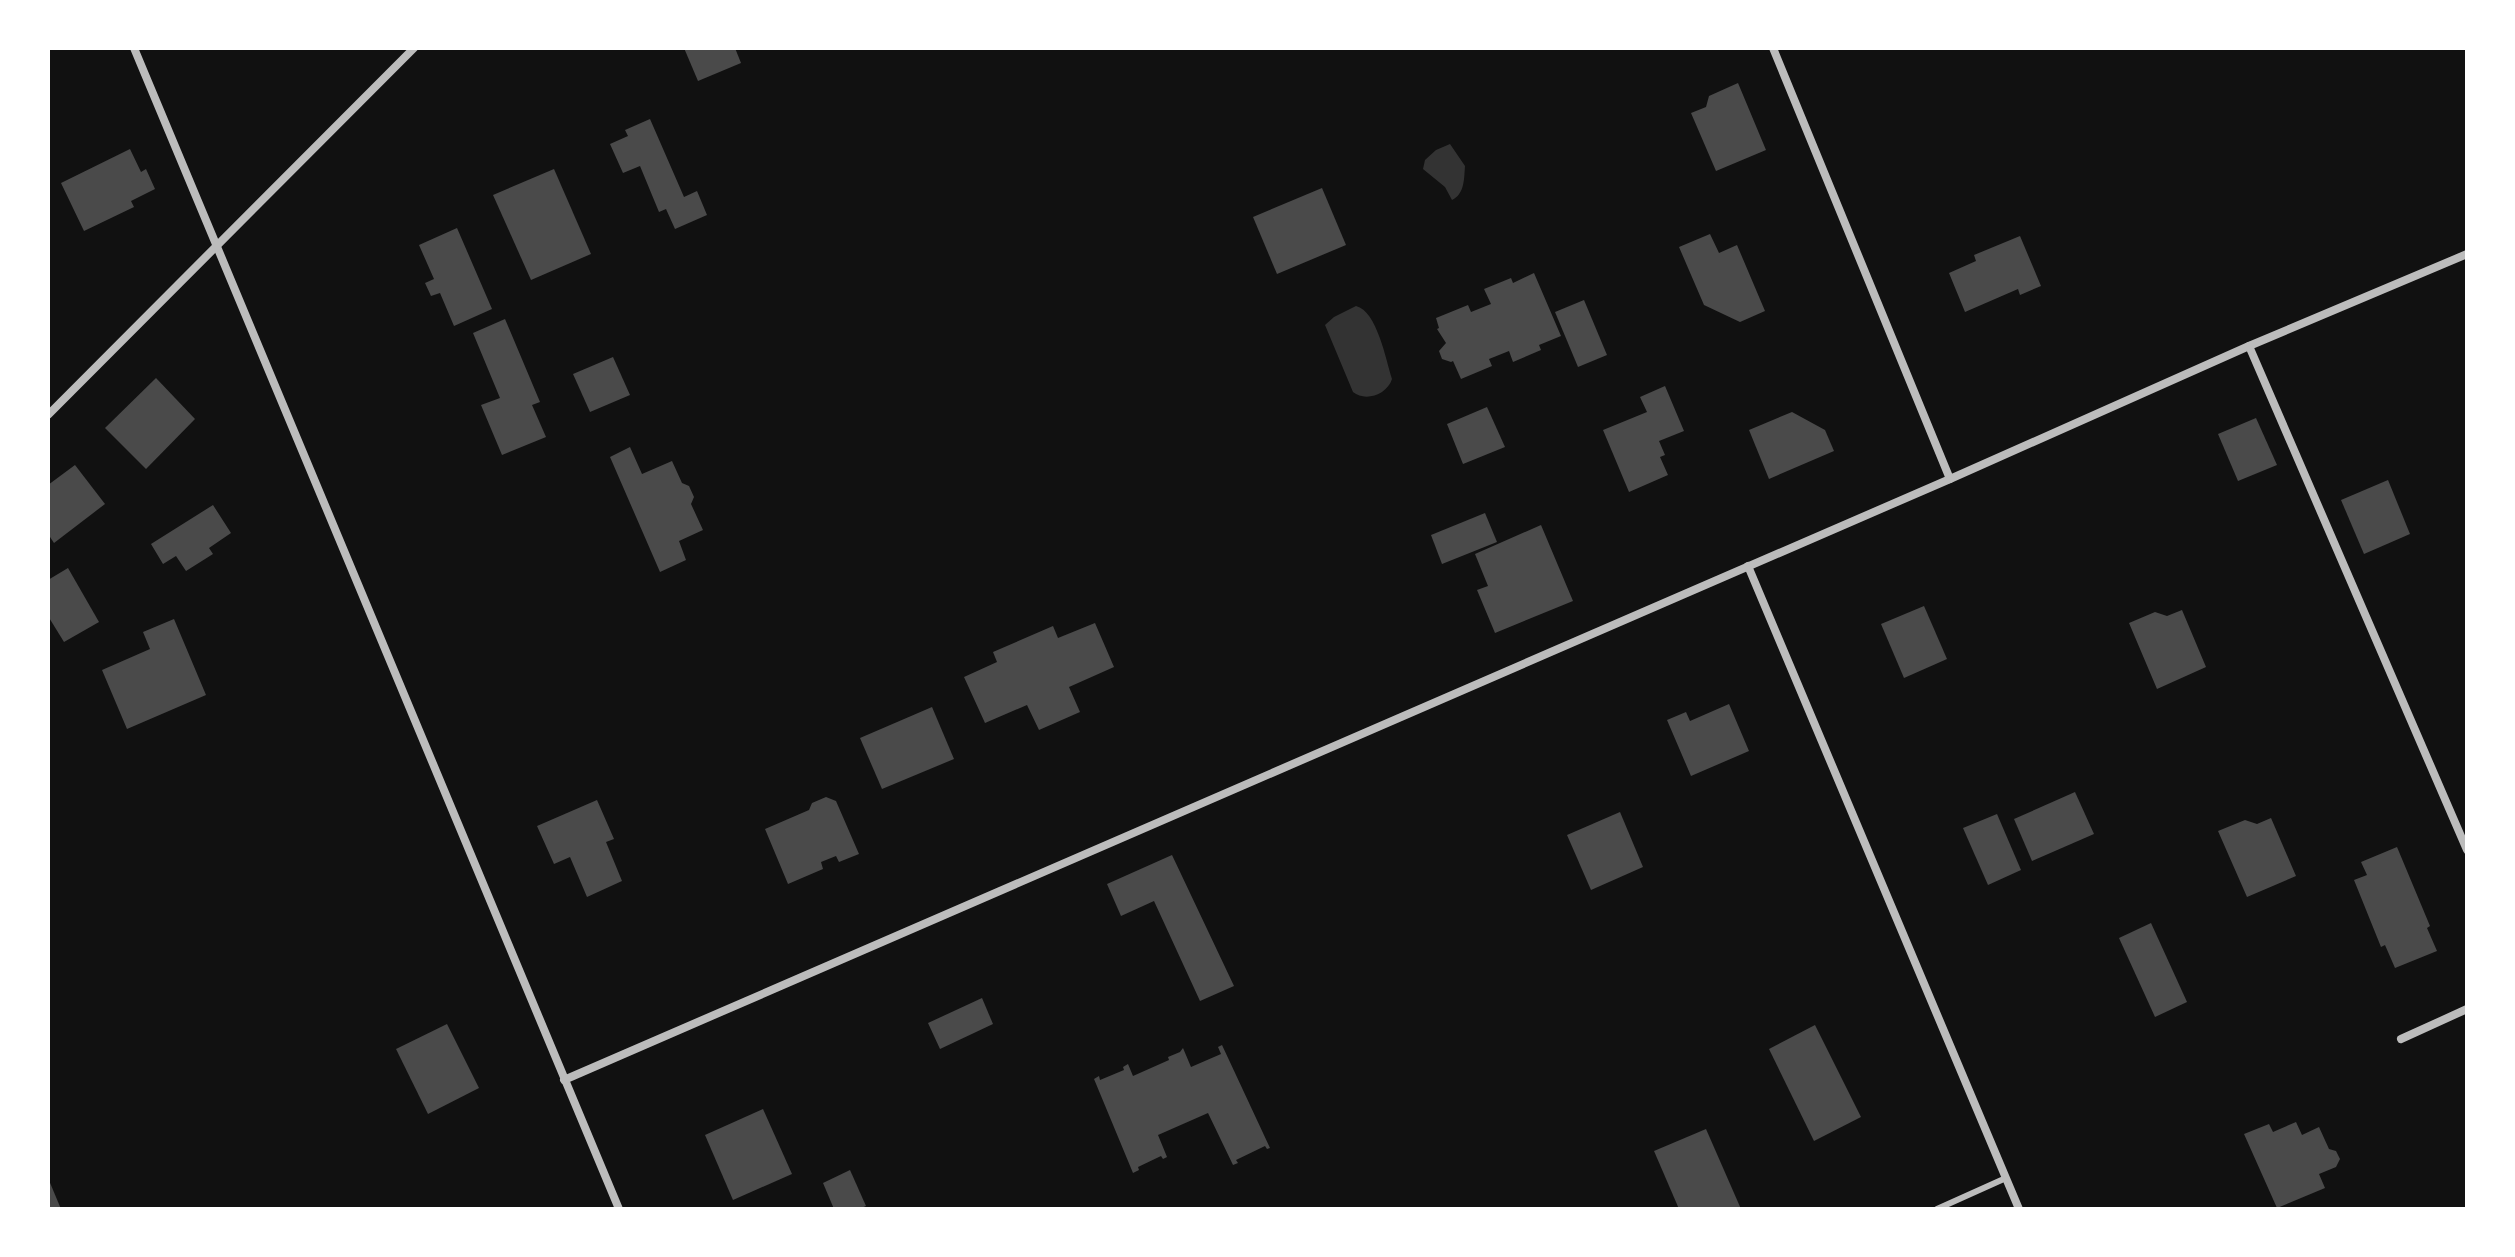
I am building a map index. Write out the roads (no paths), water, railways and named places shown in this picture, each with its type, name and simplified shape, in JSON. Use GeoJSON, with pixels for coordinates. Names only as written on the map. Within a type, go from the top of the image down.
{"type":"FeatureCollection","features":[{"type":"Feature","properties":{"kind":"street"},"geometry":{"type":"LineString","coordinates":[[134,48],[619,1209]]}},
{"type":"Feature","properties":{"kind":"street"},"geometry":{"type":"LineString","coordinates":[[48,415],[414,48]]}},
{"type":"Feature","properties":{"kind":"street"},"geometry":{"type":"LineString","coordinates":[[1773,48],[1950,479]]}},
{"type":"Feature","properties":{"kind":"street"},"geometry":{"type":"LineString","coordinates":[[564,1080],[1950,479],[2249,346],[2467,254]]}},
{"type":"Feature","properties":{"kind":"street"},"geometry":{"type":"LineString","coordinates":[[2249,346],[2467,850]]}},
{"type":"Feature","properties":{"kind":"street"},"geometry":{"type":"LineString","coordinates":[[1748,566],[2019,1209]]}},
{"type":"Feature","properties":{"kind":"street"},"geometry":{"type":"LineString","coordinates":[[2401,1039],[2467,1009]]}},
{"type":"Feature","properties":{"kind":"lane"},"geometry":{"type":"LineString","coordinates":[[1937,1209],[2006,1178]]}}]}
